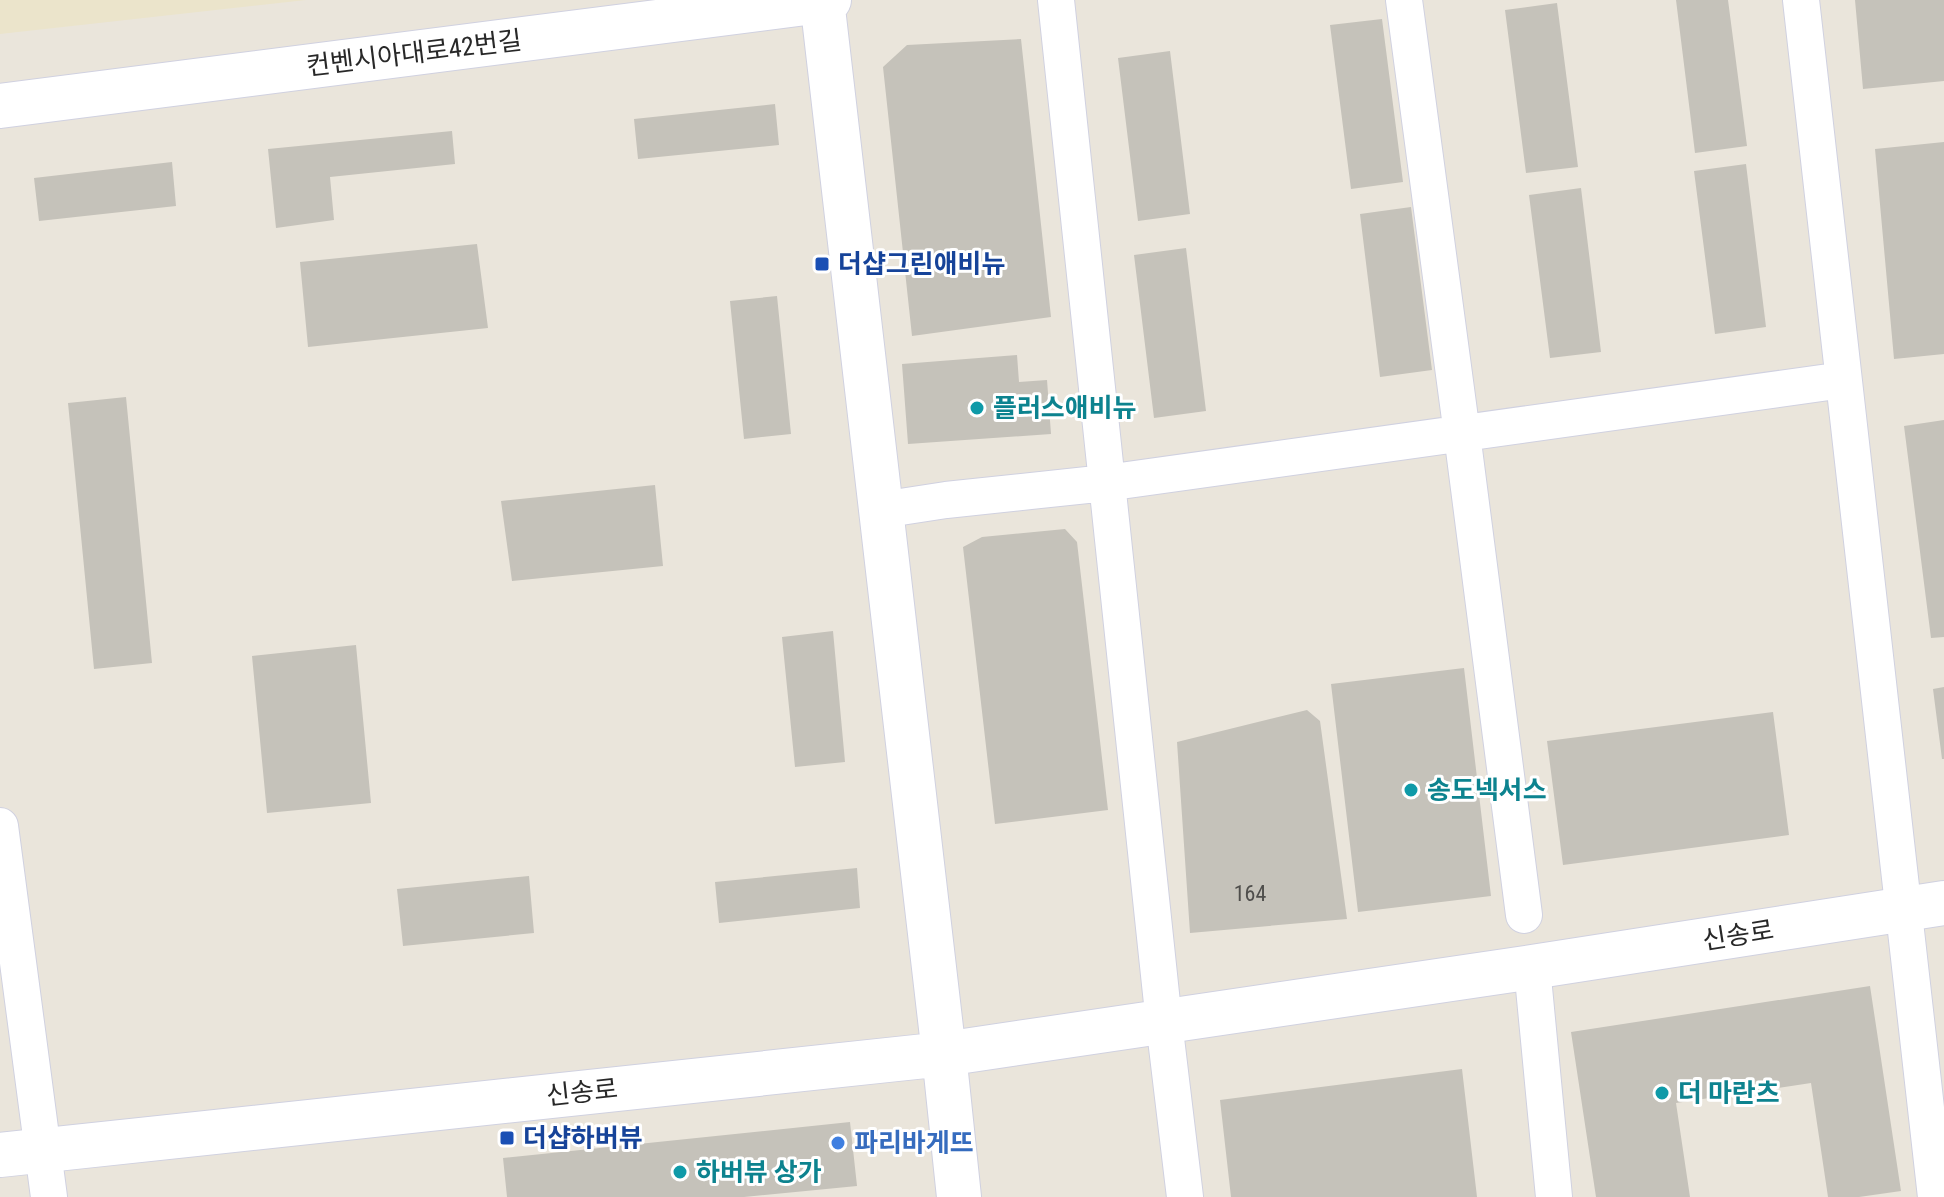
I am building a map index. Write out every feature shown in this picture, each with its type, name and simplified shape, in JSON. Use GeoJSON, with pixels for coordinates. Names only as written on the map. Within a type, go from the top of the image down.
{"type":"FeatureCollection","features":[{"type":"Feature","properties":{"kind":"street"},"geometry":{"type":"LineString","coordinates":[[822,0],[959,1197]]}},
{"type":"Feature","properties":{"kind":"street","name":"컨벤시아대로42번길"},"geometry":{"type":"LineString","coordinates":[[0,106],[829,0]]}},
{"type":"Feature","properties":{"kind":"street"},"geometry":{"type":"LineString","coordinates":[[1056,0],[1185,1197]]}},
{"type":"Feature","properties":{"kind":"street"},"geometry":{"type":"LineString","coordinates":[[1404,0],[1524,915]]}},
{"type":"Feature","properties":{"kind":"street"},"geometry":{"type":"LineString","coordinates":[[1801,0],[1843,380],[1924,906],[1936,1197]]}},
{"type":"Feature","properties":{"kind":"street"},"geometry":{"type":"LineString","coordinates":[[881,510],[1106,483],[1843,380]]}},
{"type":"Feature","properties":{"kind":"street"},"geometry":{"type":"LineString","coordinates":[[0,826],[49,1197]]}},
{"type":"Feature","properties":{"kind":"street","name":"신송로"},"geometry":{"type":"LineString","coordinates":[[0,1155],[944,1054],[1924,906]]}},
{"type":"Feature","properties":{"kind":"street"},"geometry":{"type":"LineString","coordinates":[[1532,967],[1554,1197]]}},
{"type":"Feature","properties":{"kind":"shaded area"},"geometry":{"type":"Polygon","coordinates":[[[0,0],[306,0],[0,34],[0,0]]]}},
{"type":"Feature","properties":{"kind":"building"},"geometry":{"type":"Polygon","coordinates":[[[1676,0],[1728,0],[1747,146],[1695,153],[1676,0]]]}},
{"type":"Feature","properties":{"kind":"building"},"geometry":{"type":"Polygon","coordinates":[[[1855,0],[1944,0],[1944,81],[1863,89],[1855,0]]]}},
{"type":"Feature","properties":{"kind":"building"},"geometry":{"type":"Polygon","coordinates":[[[1557,3],[1578,167],[1526,173],[1505,10],[1557,3]]]}},
{"type":"Feature","properties":{"kind":"building"},"geometry":{"type":"Polygon","coordinates":[[[1382,19],[1403,182],[1351,189],[1330,25],[1382,19]]]}},
{"type":"Feature","properties":{"kind":"building"},"geometry":{"type":"Polygon","coordinates":[[[1021,39],[1051,317],[912,336],[883,67],[907,45],[1021,39]]]}},
{"type":"Feature","properties":{"kind":"building"},"geometry":{"type":"Polygon","coordinates":[[[1170,51],[1190,214],[1138,221],[1118,58],[1170,51]]]}},
{"type":"Feature","properties":{"kind":"building"},"geometry":{"type":"Polygon","coordinates":[[[775,104],[779,145],[638,159],[634,119],[775,104]]]}},
{"type":"Feature","properties":{"kind":"building"},"geometry":{"type":"Polygon","coordinates":[[[452,131],[455,164],[330,177],[334,220],[276,228],[268,149],[452,131]]]}},
{"type":"Feature","properties":{"kind":"building"},"geometry":{"type":"Polygon","coordinates":[[[1944,142],[1944,354],[1894,359],[1875,149],[1944,142]]]}},
{"type":"Feature","properties":{"kind":"building"},"geometry":{"type":"Polygon","coordinates":[[[172,162],[176,206],[39,221],[34,178],[172,162]]]}},
{"type":"Feature","properties":{"kind":"building"},"geometry":{"type":"Polygon","coordinates":[[[1746,164],[1766,327],[1715,334],[1694,171],[1746,164]]]}},
{"type":"Feature","properties":{"kind":"building"},"geometry":{"type":"Polygon","coordinates":[[[1581,188],[1601,352],[1550,358],[1529,195],[1581,188]]]}},
{"type":"Feature","properties":{"kind":"building"},"geometry":{"type":"Polygon","coordinates":[[[1411,207],[1432,370],[1380,377],[1360,214],[1411,207]]]}},
{"type":"Feature","properties":{"kind":"building"},"geometry":{"type":"Polygon","coordinates":[[[477,244],[488,328],[308,347],[300,262],[477,244]]]}},
{"type":"Feature","properties":{"kind":"building"},"geometry":{"type":"Polygon","coordinates":[[[1186,248],[1206,411],[1154,418],[1134,255],[1186,248]]]}},
{"type":"Feature","properties":{"kind":"building"},"geometry":{"type":"Polygon","coordinates":[[[777,296],[791,434],[744,439],[730,301],[777,296]]]}},
{"type":"Feature","properties":{"kind":"building","name":"플러스애비뉴"},"geometry":{"type":"Polygon","coordinates":[[[1017,355],[1019,382],[1047,380],[1051,434],[908,444],[902,364],[1017,355]]]}},
{"type":"Feature","properties":{"kind":"building"},"geometry":{"type":"Polygon","coordinates":[[[126,397],[152,663],[94,669],[68,403],[126,397]]]}},
{"type":"Feature","properties":{"kind":"building"},"geometry":{"type":"Polygon","coordinates":[[[1944,420],[1944,637],[1931,638],[1904,426],[1944,420]]]}},
{"type":"Feature","properties":{"kind":"building"},"geometry":{"type":"Polygon","coordinates":[[[655,485],[663,566],[512,581],[501,501],[655,485]]]}},
{"type":"Feature","properties":{"kind":"building"},"geometry":{"type":"Polygon","coordinates":[[[1065,529],[1077,542],[1108,810],[995,824],[963,547],[982,537],[1065,529]]]}},
{"type":"Feature","properties":{"kind":"building"},"geometry":{"type":"Polygon","coordinates":[[[833,631],[845,762],[795,767],[782,637],[833,631]]]}},
{"type":"Feature","properties":{"kind":"building"},"geometry":{"type":"Polygon","coordinates":[[[356,645],[371,803],[267,813],[252,656],[356,645]]]}},
{"type":"Feature","properties":{"kind":"building","name":"송도넥서스"},"geometry":{"type":"Polygon","coordinates":[[[1464,668],[1491,896],[1358,912],[1331,684],[1464,668]]]}},
{"type":"Feature","properties":{"kind":"building"},"geometry":{"type":"Polygon","coordinates":[[[1944,687],[1944,759],[1942,759],[1933,689],[1944,687]]]}},
{"type":"Feature","properties":{"kind":"building"},"geometry":{"type":"Polygon","coordinates":[[[1307,710],[1320,721],[1347,919],[1190,933],[1177,742],[1307,710]]]}},
{"type":"Feature","properties":{"kind":"building"},"geometry":{"type":"Polygon","coordinates":[[[1773,712],[1789,835],[1563,865],[1547,741],[1773,712]]]}},
{"type":"Feature","properties":{"kind":"building"},"geometry":{"type":"Polygon","coordinates":[[[857,868],[860,908],[719,923],[715,882],[857,868]]]}},
{"type":"Feature","properties":{"kind":"building"},"geometry":{"type":"Polygon","coordinates":[[[529,876],[534,933],[403,946],[397,889],[529,876]]]}},
{"type":"Feature","properties":{"kind":"building","name":"더 마란츠"},"geometry":{"type":"Polygon","coordinates":[[[1870,986],[1901,1191],[1859,1197],[1828,1197],[1811,1083],[1676,1103],[1690,1197],[1596,1197],[1571,1032],[1870,986]]]}},
{"type":"Feature","properties":{"kind":"building"},"geometry":{"type":"Polygon","coordinates":[[[1462,1069],[1477,1197],[1231,1197],[1220,1100],[1462,1069]]]}},
{"type":"Feature","properties":{"kind":"building","name":"하버뷰 상가"},"geometry":{"type":"Polygon","coordinates":[[[850,1122],[857,1186],[744,1197],[507,1197],[503,1158],[850,1122]]]}},
{"type":"Feature","properties":{"kind":"place","name":"더샵그린애비뉴"},"geometry":{"type":"Point","coordinates":[822,264]}},
{"type":"Feature","properties":{"kind":"place","name":"플러스애비뉴"},"geometry":{"type":"Point","coordinates":[977,408]}},
{"type":"Feature","properties":{"kind":"place","name":"송도넥서스"},"geometry":{"type":"Point","coordinates":[1411,790]}},
{"type":"Feature","properties":{"kind":"place","name":"더 마란츠"},"geometry":{"type":"Point","coordinates":[1662,1093]}},
{"type":"Feature","properties":{"kind":"place","name":"더샵하버뷰"},"geometry":{"type":"Point","coordinates":[507,1138]}},
{"type":"Feature","properties":{"kind":"place","name":"파리바게뜨"},"geometry":{"type":"Point","coordinates":[838,1143]}},
{"type":"Feature","properties":{"kind":"place","name":"하버뷰 상가"},"geometry":{"type":"Point","coordinates":[680,1172]}}]}
